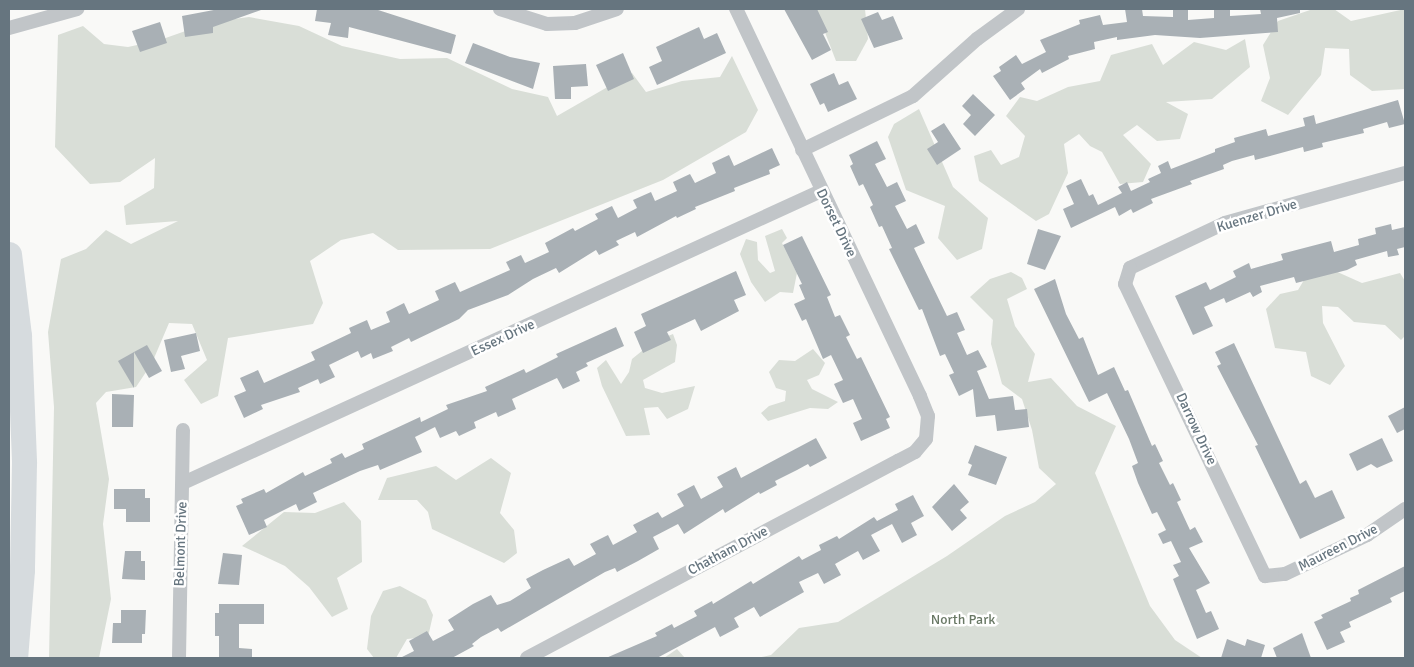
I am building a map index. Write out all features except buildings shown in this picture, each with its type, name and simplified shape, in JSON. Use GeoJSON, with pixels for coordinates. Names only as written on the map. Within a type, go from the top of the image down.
{"type":"FeatureCollection","features":[{"type":"Feature","properties":{"kind":"highway"},"geometry":{"type":"LineString","coordinates":[[9,254],[19,336],[24,463],[22,570],[15,658]]}},
{"type":"Feature","properties":{"kind":"street"},"geometry":{"type":"LineString","coordinates":[[9,28],[77,9]]}},
{"type":"Feature","properties":{"kind":"street"},"geometry":{"type":"LineString","coordinates":[[500,9],[547,24],[575,23],[617,9]]}},
{"type":"Feature","properties":{"kind":"street","name":"Dorset Drive"},"geometry":{"type":"LineString","coordinates":[[736,9],[928,416],[926,439]]}},
{"type":"Feature","properties":{"kind":"street"},"geometry":{"type":"LineString","coordinates":[[802,150],[913,96],[977,38],[1018,9]]}},
{"type":"Feature","properties":{"kind":"street","name":"Kuenzer Drive"},"geometry":{"type":"LineString","coordinates":[[1124,284],[1130,268],[1225,223],[1405,173]]}},
{"type":"Feature","properties":{"kind":"street","name":"Essex Drive"},"geometry":{"type":"LineString","coordinates":[[183,484],[821,191]]}},
{"type":"Feature","properties":{"kind":"street","name":"Darrow Drive"},"geometry":{"type":"LineString","coordinates":[[1124,284],[1266,576]]}},
{"type":"Feature","properties":{"kind":"street","name":"Belmont Drive"},"geometry":{"type":"LineString","coordinates":[[180,658],[183,430]]}},
{"type":"Feature","properties":{"kind":"street","name":"Chatham Drive"},"geometry":{"type":"LineString","coordinates":[[527,658],[915,452],[926,439]]}},
{"type":"Feature","properties":{"kind":"street","name":"Maureen Drive"},"geometry":{"type":"LineString","coordinates":[[1266,576],[1285,574],[1367,535],[1405,509]]}},
{"type":"Feature","properties":{"kind":"green space"},"geometry":{"type":"Polygon","coordinates":[[[816,9],[865,9],[868,39],[856,61],[836,61],[816,9]]]}},
{"type":"Feature","properties":{"kind":"green space"},"geometry":{"type":"Polygon","coordinates":[[[1313,9],[1334,9],[1351,21],[1405,9],[1405,89],[1372,91],[1350,75],[1349,49],[1325,48],[1321,75],[1288,115],[1261,101],[1270,78],[1263,45],[1278,21],[1313,9]]]}},
{"type":"Feature","properties":{"kind":"green space"},"geometry":{"type":"Polygon","coordinates":[[[249,17],[299,26],[342,46],[400,59],[447,58],[512,89],[548,97],[557,116],[632,73],[646,92],[682,81],[720,77],[732,56],[758,110],[746,132],[663,180],[490,249],[398,250],[373,233],[341,240],[310,261],[323,303],[313,324],[228,338],[218,396],[201,404],[184,380],[207,360],[192,324],[169,323],[152,363],[136,387],[106,392],[96,403],[109,479],[103,524],[111,599],[99,658],[49,658],[54,407],[48,332],[61,259],[86,249],[106,230],[131,244],[178,221],[126,225],[124,206],[154,188],[155,158],[120,182],[90,184],[55,147],[58,35],[83,26],[104,44],[128,47],[160,40],[211,22],[249,17]]]}},
{"type":"Feature","properties":{"kind":"green space"},"geometry":{"type":"Polygon","coordinates":[[[1245,39],[1250,67],[1212,99],[1166,102],[1188,114],[1180,139],[1157,141],[1137,125],[1123,135],[1151,164],[1143,182],[1120,184],[1102,152],[1090,146],[1079,134],[1064,144],[1068,173],[1049,214],[1036,221],[979,181],[974,156],[991,150],[1001,165],[1019,157],[1025,136],[1006,116],[1020,97],[1037,101],[1068,87],[1100,81],[1111,55],[1152,44],[1163,65],[1194,42],[1226,50],[1245,39]]]}},
{"type":"Feature","properties":{"kind":"green space"},"geometry":{"type":"Polygon","coordinates":[[[919,109],[953,187],[988,218],[982,249],[957,260],[938,238],[945,206],[906,190],[888,137],[894,124],[919,109]]]}},
{"type":"Feature","properties":{"kind":"green space"},"geometry":{"type":"Polygon","coordinates":[[[782,229],[787,238],[782,243],[797,273],[793,293],[780,292],[765,302],[751,282],[740,254],[746,239],[757,242],[758,260],[770,273],[775,271],[765,236],[782,229]]]}},
{"type":"Feature","properties":{"kind":"green space"},"geometry":{"type":"Polygon","coordinates":[[[1310,270],[1333,270],[1362,283],[1400,273],[1405,281],[1405,336],[1401,340],[1385,325],[1354,322],[1338,307],[1322,306],[1323,323],[1345,366],[1330,385],[1311,376],[1306,352],[1275,348],[1266,309],[1280,294],[1298,290],[1310,270]]]}},
{"type":"Feature","properties":{"kind":"green space","name":"North Park"},"geometry":{"type":"Polygon","coordinates":[[[1011,272],[1022,278],[1027,289],[1007,299],[1015,326],[1035,354],[1028,382],[1051,378],[1077,406],[1116,426],[1095,473],[1150,606],[1175,640],[1202,658],[757,658],[771,655],[799,628],[838,622],[947,556],[1005,516],[1035,502],[1056,484],[1039,468],[1032,430],[1022,399],[1002,384],[991,344],[993,320],[970,297],[990,279],[1011,272]]]}},
{"type":"Feature","properties":{"kind":"green space"},"geometry":{"type":"Polygon","coordinates":[[[673,334],[677,345],[675,362],[643,380],[645,388],[662,393],[695,386],[688,409],[667,419],[658,407],[644,408],[650,435],[626,436],[602,386],[597,368],[606,360],[621,384],[629,372],[632,359],[653,342],[673,334]]]}},
{"type":"Feature","properties":{"kind":"green space"},"geometry":{"type":"Polygon","coordinates":[[[813,349],[825,363],[819,375],[807,380],[812,389],[838,402],[828,409],[810,408],[768,421],[761,413],[769,406],[785,401],[786,391],[776,388],[769,372],[779,360],[795,361],[813,349]]]}},
{"type":"Feature","properties":{"kind":"green space"},"geometry":{"type":"Polygon","coordinates":[[[491,458],[511,473],[500,513],[514,530],[517,553],[504,563],[432,529],[428,512],[417,500],[378,500],[387,478],[436,466],[456,480],[491,458]]]}},
{"type":"Feature","properties":{"kind":"green space"},"geometry":{"type":"Polygon","coordinates":[[[344,502],[361,521],[362,562],[337,578],[348,609],[332,617],[309,587],[285,566],[242,546],[284,512],[315,513],[344,502]]]}},
{"type":"Feature","properties":{"kind":"green space"},"geometry":{"type":"Polygon","coordinates":[[[400,586],[426,600],[433,615],[428,637],[407,639],[396,658],[374,658],[367,649],[371,616],[383,591],[400,586]]]}},
{"type":"Feature","properties":{"kind":"green space"},"geometry":{"type":"Polygon","coordinates":[[[677,649],[685,658],[664,658],[677,649]]]}}]}
